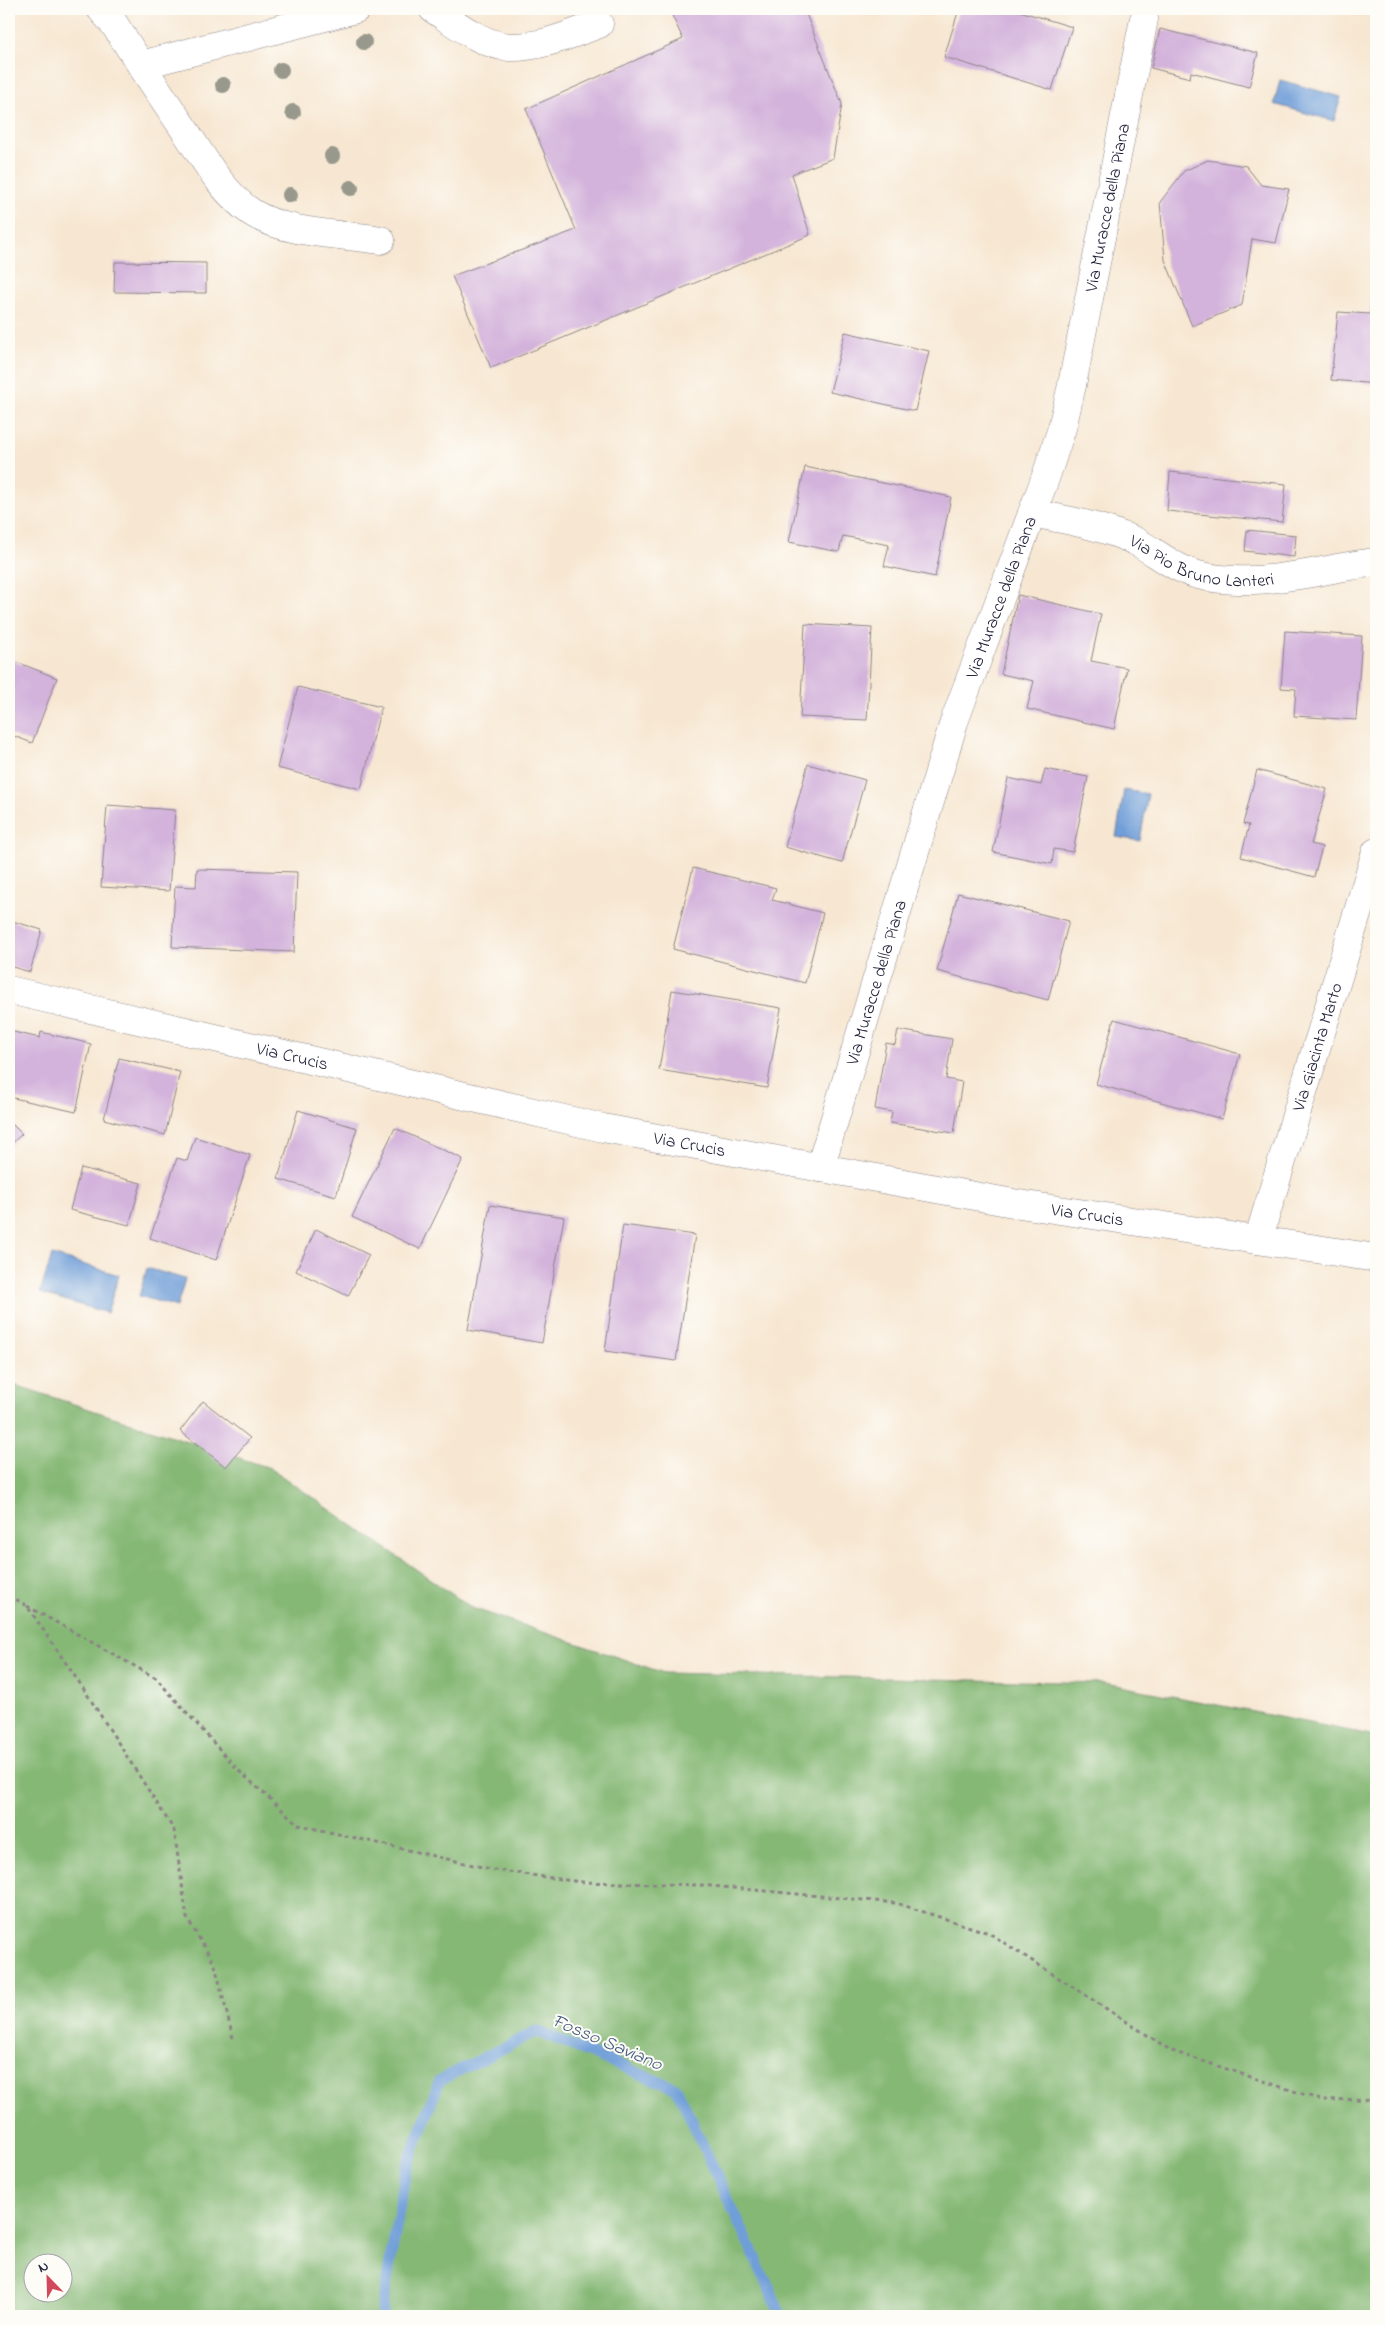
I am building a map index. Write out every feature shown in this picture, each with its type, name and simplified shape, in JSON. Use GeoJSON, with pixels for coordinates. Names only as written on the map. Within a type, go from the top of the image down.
{"type":"FeatureCollection","features":[{"type":"Feature","properties":{"kind":"street"},"geometry":{"type":"LineString","coordinates":[[101,9],[114,24],[208,166],[236,199],[251,212],[281,224],[303,230],[381,240]]}},
{"type":"Feature","properties":{"kind":"street"},"geometry":{"type":"LineString","coordinates":[[141,65],[356,9]]}},
{"type":"Feature","properties":{"kind":"street"},"geometry":{"type":"LineString","coordinates":[[434,9],[480,37],[508,47],[538,44],[554,40],[599,24]]}},
{"type":"Feature","properties":{"kind":"street","name":"Via Muracce della Piana"},"geometry":{"type":"LineString","coordinates":[[820,1168],[954,722],[1062,428],[1144,19]]}},
{"type":"Feature","properties":{"kind":"street","name":"Via Pio Bruno Lanteri"},"geometry":{"type":"LineString","coordinates":[[1032,513],[1113,532],[1135,541],[1188,572],[1210,578],[1256,580],[1283,578],[1376,562]]}},
{"type":"Feature","properties":{"kind":"street","name":"Via Giacinta Marto"},"geometry":{"type":"LineString","coordinates":[[1258,1240],[1376,852]]}},
{"type":"Feature","properties":{"kind":"street","name":"Via Crucis"},"geometry":{"type":"LineString","coordinates":[[9,990],[604,1128],[1013,1203],[1376,1258]]}},
{"type":"Feature","properties":{"kind":"path"},"geometry":{"type":"LineString","coordinates":[[9,1595],[156,1678],[238,1770],[299,1825],[495,1870],[581,1882],[700,1885],[896,1903],[989,1934],[1172,2051],[1321,2100],[1376,2099]]}},
{"type":"Feature","properties":{"kind":"path"},"geometry":{"type":"LineString","coordinates":[[27,1606],[85,1691],[174,1830],[187,1918],[215,1965],[234,2042]]}},
{"type":"Feature","properties":{"kind":"green space"},"geometry":{"type":"Polygon","coordinates":[[[9,1383],[270,1468],[472,1608],[664,1673],[1105,1683],[1376,1736],[1376,2316],[9,2316],[9,1383]]]}},
{"type":"Feature","properties":{"kind":"water"},"geometry":{"type":"Polygon","coordinates":[[[1280,80],[1341,97],[1334,121],[1274,104],[1280,80]]]}},
{"type":"Feature","properties":{"kind":"water"},"geometry":{"type":"Polygon","coordinates":[[[1124,790],[1148,794],[1140,841],[1116,837],[1124,790]]]}},
{"type":"Feature","properties":{"kind":"water"},"geometry":{"type":"Polygon","coordinates":[[[52,1255],[119,1275],[107,1313],[40,1293],[52,1255]]]}},
{"type":"Feature","properties":{"kind":"water"},"geometry":{"type":"Polygon","coordinates":[[[147,1268],[185,1279],[177,1307],[139,1296],[147,1268]]]}},
{"type":"Feature","properties":{"kind":"building"},"geometry":{"type":"Polygon","coordinates":[[[669,9],[804,9],[842,104],[833,158],[792,174],[810,235],[491,368],[452,276],[576,230],[526,109],[683,39],[669,9]]]}},
{"type":"Feature","properties":{"kind":"building"},"geometry":{"type":"Polygon","coordinates":[[[959,9],[1013,9],[1072,27],[1052,90],[944,57],[959,9]]]}},
{"type":"Feature","properties":{"kind":"building"},"geometry":{"type":"Polygon","coordinates":[[[1160,29],[1258,53],[1249,87],[1191,72],[1190,78],[1151,68],[1160,29]]]}},
{"type":"Feature","properties":{"kind":"building"},"geometry":{"type":"Polygon","coordinates":[[[1208,160],[1246,166],[1261,185],[1289,189],[1276,243],[1252,239],[1242,305],[1192,326],[1165,260],[1160,202],[1184,171],[1208,160]]]}},
{"type":"Feature","properties":{"kind":"building"},"geometry":{"type":"Polygon","coordinates":[[[115,262],[206,263],[206,293],[114,292],[115,262]]]}},
{"type":"Feature","properties":{"kind":"building"},"geometry":{"type":"Polygon","coordinates":[[[1376,295],[1376,384],[1331,380],[1338,312],[1370,314],[1371,298],[1376,295]]]}},
{"type":"Feature","properties":{"kind":"building"},"geometry":{"type":"Polygon","coordinates":[[[845,332],[929,351],[915,411],[830,392],[845,332]]]}},
{"type":"Feature","properties":{"kind":"building"},"geometry":{"type":"Polygon","coordinates":[[[805,467],[951,497],[935,577],[884,566],[889,545],[843,536],[839,552],[789,542],[805,467]]]}},
{"type":"Feature","properties":{"kind":"building"},"geometry":{"type":"Polygon","coordinates":[[[1170,472],[1286,484],[1282,522],[1167,511],[1170,472]]]}},
{"type":"Feature","properties":{"kind":"building"},"geometry":{"type":"Polygon","coordinates":[[[1247,530],[1296,535],[1294,557],[1245,551],[1247,530]]]}},
{"type":"Feature","properties":{"kind":"building"},"geometry":{"type":"Polygon","coordinates":[[[1018,595],[1101,614],[1091,661],[1127,668],[1114,729],[1027,709],[1034,681],[1001,674],[1018,595]]]}},
{"type":"Feature","properties":{"kind":"building"},"geometry":{"type":"Polygon","coordinates":[[[805,624],[872,628],[867,720],[800,717],[805,624]]]}},
{"type":"Feature","properties":{"kind":"building"},"geometry":{"type":"Polygon","coordinates":[[[1285,631],[1362,636],[1356,720],[1294,716],[1296,689],[1281,688],[1285,631]]]}},
{"type":"Feature","properties":{"kind":"building"},"geometry":{"type":"Polygon","coordinates":[[[9,659],[57,678],[32,743],[9,734],[9,659]]]}},
{"type":"Feature","properties":{"kind":"building"},"geometry":{"type":"Polygon","coordinates":[[[298,687],[381,707],[361,789],[277,768],[298,687]]]}},
{"type":"Feature","properties":{"kind":"building"},"geometry":{"type":"Polygon","coordinates":[[[808,764],[865,780],[842,863],[785,847],[808,764]]]}},
{"type":"Feature","properties":{"kind":"building"},"geometry":{"type":"Polygon","coordinates":[[[1045,769],[1088,777],[1073,852],[1054,849],[1052,864],[993,852],[1008,778],[1041,785],[1045,769]]]}},
{"type":"Feature","properties":{"kind":"building"},"geometry":{"type":"Polygon","coordinates":[[[1257,770],[1327,789],[1311,844],[1322,847],[1314,877],[1241,857],[1249,825],[1243,824],[1257,770]]]}},
{"type":"Feature","properties":{"kind":"building"},"geometry":{"type":"Polygon","coordinates":[[[107,805],[175,810],[169,891],[101,887],[107,805]]]}},
{"type":"Feature","properties":{"kind":"building"},"geometry":{"type":"Polygon","coordinates":[[[693,868],[776,888],[772,900],[823,913],[805,983],[673,949],[693,868]]]}},
{"type":"Feature","properties":{"kind":"building"},"geometry":{"type":"Polygon","coordinates":[[[197,869],[297,872],[294,952],[172,947],[175,886],[196,887],[197,869]]]}},
{"type":"Feature","properties":{"kind":"building"},"geometry":{"type":"Polygon","coordinates":[[[958,893],[1069,921],[1048,1000],[937,971],[958,893]]]}},
{"type":"Feature","properties":{"kind":"building"},"geometry":{"type":"Polygon","coordinates":[[[9,920],[42,930],[30,972],[9,966],[9,920]]]}},
{"type":"Feature","properties":{"kind":"building"},"geometry":{"type":"Polygon","coordinates":[[[672,990],[781,1008],[767,1088],[659,1070],[672,990]]]}},
{"type":"Feature","properties":{"kind":"building"},"geometry":{"type":"Polygon","coordinates":[[[1114,1019],[1240,1054],[1222,1119],[1096,1084],[1114,1019]]]}},
{"type":"Feature","properties":{"kind":"building"},"geometry":{"type":"Polygon","coordinates":[[[898,1030],[952,1039],[946,1079],[962,1082],[954,1133],[890,1123],[892,1112],[875,1109],[886,1043],[895,1045],[898,1030]]]}},
{"type":"Feature","properties":{"kind":"building"},"geometry":{"type":"Polygon","coordinates":[[[9,1031],[40,1038],[41,1032],[91,1044],[76,1112],[9,1097],[9,1031]]]}},
{"type":"Feature","properties":{"kind":"building"},"geometry":{"type":"Polygon","coordinates":[[[119,1058],[180,1072],[165,1135],[104,1119],[119,1058]]]}},
{"type":"Feature","properties":{"kind":"building"},"geometry":{"type":"Polygon","coordinates":[[[298,1110],[357,1128],[336,1196],[278,1179],[298,1110]]]}},
{"type":"Feature","properties":{"kind":"building"},"geometry":{"type":"Polygon","coordinates":[[[9,1121],[22,1134],[9,1146],[9,1121]]]}},
{"type":"Feature","properties":{"kind":"building"},"geometry":{"type":"Polygon","coordinates":[[[395,1128],[463,1159],[420,1249],[352,1217],[395,1128]]]}},
{"type":"Feature","properties":{"kind":"building"},"geometry":{"type":"Polygon","coordinates":[[[195,1137],[250,1155],[216,1260],[150,1238],[177,1158],[187,1161],[195,1137]]]}},
{"type":"Feature","properties":{"kind":"building"},"geometry":{"type":"Polygon","coordinates":[[[81,1168],[141,1183],[129,1225],[70,1210],[81,1168]]]}},
{"type":"Feature","properties":{"kind":"building"},"geometry":{"type":"Polygon","coordinates":[[[490,1205],[564,1217],[542,1343],[468,1330],[490,1205]]]}},
{"type":"Feature","properties":{"kind":"building"},"geometry":{"type":"Polygon","coordinates":[[[623,1225],[695,1235],[676,1361],[605,1351],[623,1225]]]}},
{"type":"Feature","properties":{"kind":"building"},"geometry":{"type":"Polygon","coordinates":[[[316,1229],[369,1255],[348,1296],[296,1271],[316,1229]]]}},
{"type":"Feature","properties":{"kind":"building"},"geometry":{"type":"Polygon","coordinates":[[[203,1401],[250,1438],[226,1467],[180,1431],[203,1401]]]}},
{"type":"Feature","properties":{"kind":"waterway","name":"Fosso Saviano"},"geometry":{"type":"LineString","coordinates":[[381,2316],[406,2169],[440,2080],[537,2031],[677,2089],[782,2316]]}}]}
